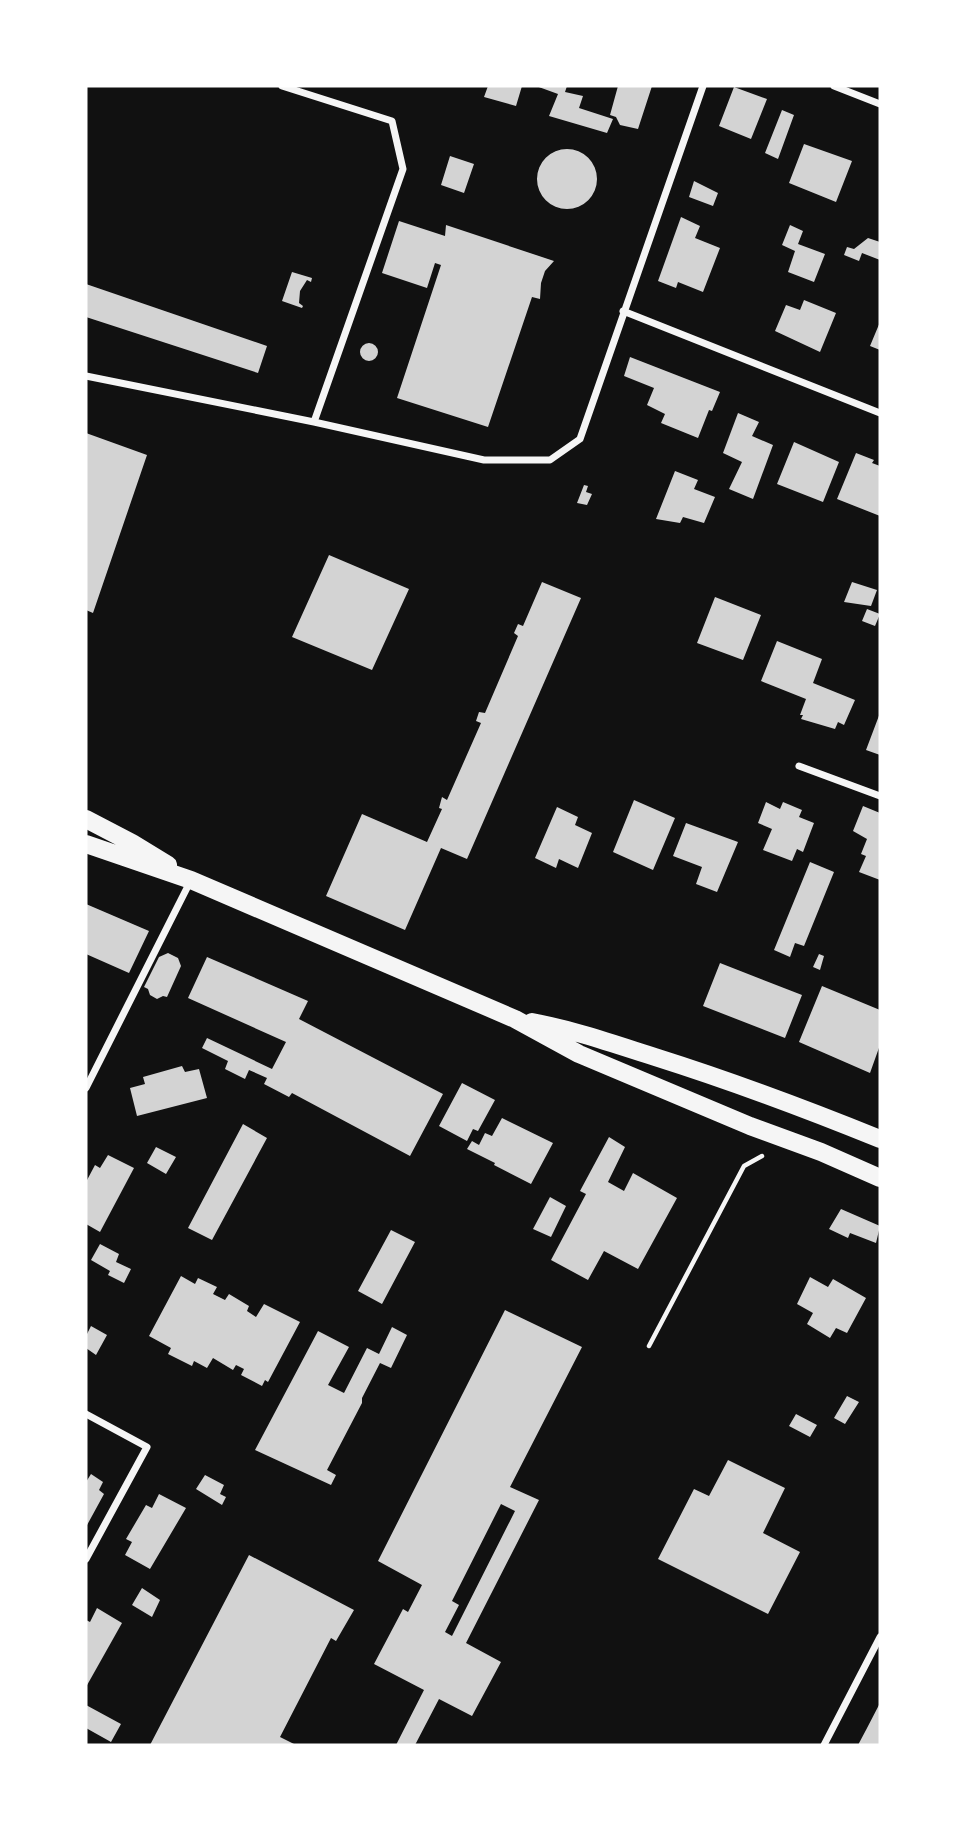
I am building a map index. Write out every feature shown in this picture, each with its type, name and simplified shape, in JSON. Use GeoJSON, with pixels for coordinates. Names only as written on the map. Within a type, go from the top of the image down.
{"type":"FeatureCollection","features":[{"type":"Feature","properties":{"kind":"main road"},"geometry":{"type":"LineString","coordinates":[[86,819],[132,843],[191,880]]}},
{"type":"Feature","properties":{"kind":"main road"},"geometry":{"type":"LineString","coordinates":[[86,844],[191,880],[515,1019],[579,1054],[880,1178]]}},
{"type":"Feature","properties":{"kind":"main road"},"geometry":{"type":"LineString","coordinates":[[515,1019],[569,1029],[707,1073],[880,1139]]}},
{"type":"Feature","properties":{"kind":"street"},"geometry":{"type":"LineString","coordinates":[[282,86],[391,121],[403,169],[314,422]]}},
{"type":"Feature","properties":{"kind":"street"},"geometry":{"type":"LineString","coordinates":[[86,376],[484,460],[550,460],[580,439],[703,86]]}},
{"type":"Feature","properties":{"kind":"street"},"geometry":{"type":"LineString","coordinates":[[834,86],[880,104]]}},
{"type":"Feature","properties":{"kind":"street"},"geometry":{"type":"LineString","coordinates":[[623,311],[880,413]]}},
{"type":"Feature","properties":{"kind":"street"},"geometry":{"type":"LineString","coordinates":[[799,766],[880,796]]}},
{"type":"Feature","properties":{"kind":"street"},"geometry":{"type":"LineString","coordinates":[[86,1088],[191,880]]}},
{"type":"Feature","properties":{"kind":"street"},"geometry":{"type":"LineString","coordinates":[[86,1414],[147,1447],[86,1559]]}},
{"type":"Feature","properties":{"kind":"street"},"geometry":{"type":"LineString","coordinates":[[824,1745],[880,1637]]}},
{"type":"Feature","properties":{"kind":"path"},"geometry":{"type":"LineString","coordinates":[[649,1346],[744,1166],[764,1155]]}},
{"type":"Feature","properties":{"kind":"building"},"geometry":{"type":"Polygon","coordinates":[[[488,86],[522,86],[516,106],[484,97],[488,86]]]}},
{"type":"Feature","properties":{"kind":"building"},"geometry":{"type":"Polygon","coordinates":[[[536,86],[567,86],[565,92],[583,96],[579,108],[613,119],[607,133],[549,116],[558,94],[536,86]]]}},
{"type":"Feature","properties":{"kind":"building"},"geometry":{"type":"Polygon","coordinates":[[[618,86],[652,86],[638,129],[620,125],[616,117],[610,115],[618,86]]]}},
{"type":"Feature","properties":{"kind":"building"},"geometry":{"type":"Polygon","coordinates":[[[734,87],[767,99],[751,139],[719,126],[734,87]]]}},
{"type":"Feature","properties":{"kind":"building"},"geometry":{"type":"Polygon","coordinates":[[[782,110],[794,115],[778,159],[765,153],[782,110]]]}},
{"type":"Feature","properties":{"kind":"building"},"geometry":{"type":"Polygon","coordinates":[[[804,144],[852,161],[836,202],[789,183],[804,144]]]}},
{"type":"Feature","properties":{"kind":"building"},"geometry":{"type":"Polygon","coordinates":[[[567,149],[588,158],[597,179],[588,200],[567,209],[546,200],[537,179],[546,158],[567,149]]]}},
{"type":"Feature","properties":{"kind":"building"},"geometry":{"type":"Polygon","coordinates":[[[450,156],[474,164],[464,193],[441,185],[450,156]]]}},
{"type":"Feature","properties":{"kind":"building"},"geometry":{"type":"Polygon","coordinates":[[[694,181],[718,193],[713,206],[689,197],[694,181]]]}},
{"type":"Feature","properties":{"kind":"building"},"geometry":{"type":"Polygon","coordinates":[[[681,217],[700,226],[695,238],[720,248],[703,292],[678,282],[676,288],[658,281],[681,217]]]}},
{"type":"Feature","properties":{"kind":"building"},"geometry":{"type":"Polygon","coordinates":[[[399,221],[445,236],[446,225],[554,261],[545,271],[540,299],[532,297],[488,427],[397,398],[441,265],[435,263],[427,288],[382,273],[399,221]]]}},
{"type":"Feature","properties":{"kind":"building"},"geometry":{"type":"Polygon","coordinates":[[[790,225],[803,231],[798,244],[825,254],[814,282],[788,272],[795,251],[782,245],[790,225]]]}},
{"type":"Feature","properties":{"kind":"building"},"geometry":{"type":"Polygon","coordinates":[[[868,238],[880,242],[880,260],[862,253],[859,261],[844,255],[847,247],[854,249],[868,238]]]}},
{"type":"Feature","properties":{"kind":"building"},"geometry":{"type":"Polygon","coordinates":[[[292,272],[312,278],[311,282],[307,280],[300,291],[299,303],[302,308],[282,301],[292,272]]]}},
{"type":"Feature","properties":{"kind":"building"},"geometry":{"type":"Polygon","coordinates":[[[86,284],[267,346],[258,373],[86,317],[86,284]]]}},
{"type":"Feature","properties":{"kind":"building"},"geometry":{"type":"Polygon","coordinates":[[[804,300],[836,313],[820,352],[775,331],[786,305],[800,310],[804,300]]]}},
{"type":"Feature","properties":{"kind":"building"},"geometry":{"type":"Polygon","coordinates":[[[880,322],[880,350],[870,346],[880,322]]]}},
{"type":"Feature","properties":{"kind":"building"},"geometry":{"type":"Polygon","coordinates":[[[369,343],[375,346],[378,352],[375,358],[369,361],[363,358],[360,352],[363,346],[369,343]]]}},
{"type":"Feature","properties":{"kind":"building"},"geometry":{"type":"Polygon","coordinates":[[[630,357],[720,392],[712,411],[709,410],[698,438],[661,423],[665,414],[647,405],[654,388],[624,376],[630,357]]]}},
{"type":"Feature","properties":{"kind":"building"},"geometry":{"type":"Polygon","coordinates":[[[738,413],[759,422],[752,436],[773,445],[753,499],[729,489],[742,462],[723,453],[738,413]]]}},
{"type":"Feature","properties":{"kind":"building"},"geometry":{"type":"Polygon","coordinates":[[[86,433],[147,455],[93,613],[86,610],[86,433]]]}},
{"type":"Feature","properties":{"kind":"building"},"geometry":{"type":"Polygon","coordinates":[[[794,442],[839,462],[823,502],[777,484],[794,442]]]}},
{"type":"Feature","properties":{"kind":"building"},"geometry":{"type":"Polygon","coordinates":[[[856,453],[874,460],[872,463],[880,466],[880,516],[837,499],[856,453]]]}},
{"type":"Feature","properties":{"kind":"building"},"geometry":{"type":"Polygon","coordinates":[[[675,471],[698,480],[694,489],[715,497],[704,523],[683,517],[680,523],[656,519],[675,471]]]}},
{"type":"Feature","properties":{"kind":"building"},"geometry":{"type":"Polygon","coordinates":[[[584,485],[588,486],[586,492],[592,494],[587,505],[577,503],[584,485]]]}},
{"type":"Feature","properties":{"kind":"building"},"geometry":{"type":"Polygon","coordinates":[[[329,555],[409,589],[372,670],[292,637],[329,555]]]}},
{"type":"Feature","properties":{"kind":"building"},"geometry":{"type":"Polygon","coordinates":[[[542,582],[581,598],[467,859],[441,848],[405,930],[326,896],[362,814],[427,842],[442,809],[439,808],[442,797],[447,800],[481,723],[476,721],[479,712],[485,713],[518,636],[514,633],[518,624],[523,626],[542,582]]]}},
{"type":"Feature","properties":{"kind":"building"},"geometry":{"type":"Polygon","coordinates":[[[852,582],[877,590],[871,606],[844,602],[852,582]]]}},
{"type":"Feature","properties":{"kind":"building"},"geometry":{"type":"Polygon","coordinates":[[[715,597],[761,615],[743,660],[697,643],[715,597]]]}},
{"type":"Feature","properties":{"kind":"building"},"geometry":{"type":"Polygon","coordinates":[[[867,609],[880,614],[875,626],[862,621],[867,609]]]}},
{"type":"Feature","properties":{"kind":"building"},"geometry":{"type":"Polygon","coordinates":[[[777,641],[822,659],[813,683],[855,700],[844,725],[838,722],[835,729],[801,719],[806,699],[761,681],[777,641]]]}},
{"type":"Feature","properties":{"kind":"building"},"geometry":{"type":"Polygon","coordinates":[[[880,713],[880,755],[866,750],[880,713]]]}},
{"type":"Feature","properties":{"kind":"building"},"geometry":{"type":"Polygon","coordinates":[[[634,800],[675,818],[653,870],[613,852],[634,800]]]}},
{"type":"Feature","properties":{"kind":"building"},"geometry":{"type":"Polygon","coordinates":[[[766,802],[780,809],[783,802],[802,810],[799,817],[814,823],[803,852],[797,849],[792,861],[763,850],[772,829],[758,823],[766,802]]]}},
{"type":"Feature","properties":{"kind":"building"},"geometry":{"type":"Polygon","coordinates":[[[863,806],[880,813],[880,880],[859,872],[866,856],[861,854],[867,839],[853,831],[863,806]]]}},
{"type":"Feature","properties":{"kind":"building"},"geometry":{"type":"Polygon","coordinates":[[[557,807],[578,817],[575,825],[592,833],[578,868],[559,859],[556,868],[535,858],[557,807]]]}},
{"type":"Feature","properties":{"kind":"building"},"geometry":{"type":"Polygon","coordinates":[[[686,823],[738,842],[717,892],[696,884],[702,867],[673,856],[686,823]]]}},
{"type":"Feature","properties":{"kind":"building"},"geometry":{"type":"Polygon","coordinates":[[[810,862],[834,872],[804,946],[795,943],[790,957],[774,950],[810,862]]]}},
{"type":"Feature","properties":{"kind":"building"},"geometry":{"type":"Polygon","coordinates":[[[86,904],[149,931],[129,973],[86,954],[86,904]]]}},
{"type":"Feature","properties":{"kind":"building"},"geometry":{"type":"Polygon","coordinates":[[[168,953],[178,958],[181,966],[167,997],[157,999],[144,987],[159,957],[168,953]]]}},
{"type":"Feature","properties":{"kind":"building"},"geometry":{"type":"Polygon","coordinates":[[[819,954],[824,956],[820,970],[813,967],[819,954]]]}},
{"type":"Feature","properties":{"kind":"building"},"geometry":{"type":"Polygon","coordinates":[[[207,957],[308,1001],[299,1019],[443,1094],[410,1156],[292,1093],[289,1097],[264,1084],[267,1078],[249,1070],[245,1079],[225,1069],[228,1061],[202,1048],[207,1038],[272,1069],[286,1042],[188,998],[207,957]]]}},
{"type":"Feature","properties":{"kind":"building"},"geometry":{"type":"Polygon","coordinates":[[[720,963],[802,995],[785,1038],[703,1006],[720,963]]]}},
{"type":"Feature","properties":{"kind":"building"},"geometry":{"type":"Polygon","coordinates":[[[822,986],[880,1010],[880,1045],[870,1073],[799,1042],[822,986]]]}},
{"type":"Feature","properties":{"kind":"building"},"geometry":{"type":"Polygon","coordinates":[[[182,1066],[185,1072],[199,1069],[207,1098],[137,1116],[130,1088],[145,1084],[143,1077],[182,1066]]]}},
{"type":"Feature","properties":{"kind":"building"},"geometry":{"type":"Polygon","coordinates":[[[462,1083],[495,1100],[478,1131],[473,1129],[467,1141],[439,1126],[462,1083]]]}},
{"type":"Feature","properties":{"kind":"building"},"geometry":{"type":"Polygon","coordinates":[[[502,1118],[553,1143],[531,1184],[467,1149],[472,1141],[479,1145],[485,1133],[492,1136],[502,1118]]]}},
{"type":"Feature","properties":{"kind":"building"},"geometry":{"type":"Polygon","coordinates":[[[243,1124],[267,1138],[212,1240],[188,1228],[243,1124]]]}},
{"type":"Feature","properties":{"kind":"building"},"geometry":{"type":"Polygon","coordinates":[[[609,1137],[625,1147],[608,1182],[624,1191],[633,1173],[677,1198],[638,1269],[604,1251],[588,1280],[551,1260],[586,1194],[580,1191],[609,1137]]]}},
{"type":"Feature","properties":{"kind":"building"},"geometry":{"type":"Polygon","coordinates":[[[156,1147],[176,1157],[166,1174],[147,1163],[156,1147]]]}},
{"type":"Feature","properties":{"kind":"building"},"geometry":{"type":"Polygon","coordinates":[[[108,1155],[134,1168],[100,1232],[86,1224],[86,1182],[95,1165],[100,1168],[108,1155]]]}},
{"type":"Feature","properties":{"kind":"building"},"geometry":{"type":"Polygon","coordinates":[[[550,1197],[566,1206],[551,1237],[533,1229],[550,1197]]]}},
{"type":"Feature","properties":{"kind":"building"},"geometry":{"type":"Polygon","coordinates":[[[841,1209],[880,1226],[876,1243],[850,1233],[848,1238],[829,1229],[841,1209]]]}},
{"type":"Feature","properties":{"kind":"building"},"geometry":{"type":"Polygon","coordinates":[[[391,1230],[415,1242],[382,1304],[358,1291],[391,1230]]]}},
{"type":"Feature","properties":{"kind":"building"},"geometry":{"type":"Polygon","coordinates":[[[100,1244],[119,1254],[116,1262],[131,1269],[124,1283],[108,1275],[110,1271],[91,1260],[100,1244]]]}},
{"type":"Feature","properties":{"kind":"building"},"geometry":{"type":"Polygon","coordinates":[[[181,1276],[195,1284],[198,1278],[217,1287],[213,1294],[225,1300],[229,1294],[249,1306],[247,1311],[256,1317],[264,1304],[300,1322],[268,1382],[265,1380],[262,1386],[241,1375],[244,1369],[236,1365],[233,1370],[213,1358],[207,1368],[194,1361],[192,1366],[168,1354],[171,1348],[149,1336],[181,1276]]]}},
{"type":"Feature","properties":{"kind":"building"},"geometry":{"type":"Polygon","coordinates":[[[810,1277],[828,1287],[833,1279],[866,1298],[847,1333],[836,1328],[830,1338],[807,1324],[813,1313],[797,1304],[810,1277]]]}},
{"type":"Feature","properties":{"kind":"building"},"geometry":{"type":"Polygon","coordinates":[[[505,1310],[582,1347],[510,1487],[539,1500],[466,1643],[501,1662],[472,1716],[439,1699],[415,1745],[396,1745],[424,1690],[374,1664],[403,1609],[408,1612],[422,1585],[378,1561],[505,1310]],[[501,1504],[452,1601],[459,1605],[445,1632],[452,1636],[515,1511],[501,1504]]]}},
{"type":"Feature","properties":{"kind":"building"},"geometry":{"type":"Polygon","coordinates":[[[91,1326],[107,1335],[96,1355],[86,1348],[86,1336],[91,1326]]]}},
{"type":"Feature","properties":{"kind":"building"},"geometry":{"type":"Polygon","coordinates":[[[392,1327],[407,1335],[391,1368],[380,1363],[362,1398],[362,1403],[327,1470],[336,1475],[331,1485],[255,1450],[318,1331],[349,1347],[328,1385],[344,1393],[367,1348],[379,1354],[392,1327]]]}},
{"type":"Feature","properties":{"kind":"building"},"geometry":{"type":"Polygon","coordinates":[[[847,1396],[859,1402],[845,1424],[834,1418],[847,1396]]]}},
{"type":"Feature","properties":{"kind":"building"},"geometry":{"type":"Polygon","coordinates":[[[796,1414],[817,1425],[810,1437],[789,1426],[796,1414]]]}},
{"type":"Feature","properties":{"kind":"building"},"geometry":{"type":"Polygon","coordinates":[[[728,1460],[785,1488],[763,1533],[800,1552],[768,1614],[658,1559],[694,1489],[709,1496],[728,1460]]]}},
{"type":"Feature","properties":{"kind":"building"},"geometry":{"type":"Polygon","coordinates":[[[91,1474],[103,1482],[99,1490],[104,1494],[86,1527],[86,1482],[91,1474]]]}},
{"type":"Feature","properties":{"kind":"building"},"geometry":{"type":"Polygon","coordinates":[[[205,1475],[224,1485],[220,1494],[226,1497],[222,1505],[196,1489],[205,1475]]]}},
{"type":"Feature","properties":{"kind":"building"},"geometry":{"type":"Polygon","coordinates":[[[159,1494],[186,1508],[150,1569],[125,1555],[132,1542],[126,1539],[146,1505],[152,1508],[159,1494]]]}},
{"type":"Feature","properties":{"kind":"building"},"geometry":{"type":"Polygon","coordinates":[[[249,1555],[354,1610],[336,1641],[331,1638],[280,1737],[296,1745],[150,1745],[249,1555]]]}},
{"type":"Feature","properties":{"kind":"building"},"geometry":{"type":"Polygon","coordinates":[[[142,1588],[160,1600],[152,1617],[132,1605],[142,1588]]]}},
{"type":"Feature","properties":{"kind":"building"},"geometry":{"type":"Polygon","coordinates":[[[97,1608],[122,1623],[86,1687],[86,1620],[90,1622],[97,1608]]]}},
{"type":"Feature","properties":{"kind":"building"},"geometry":{"type":"Polygon","coordinates":[[[880,1703],[880,1745],[858,1745],[866,1730],[880,1703]]]}},
{"type":"Feature","properties":{"kind":"building"},"geometry":{"type":"Polygon","coordinates":[[[86,1705],[121,1724],[111,1742],[86,1728],[86,1705]]]}}]}
